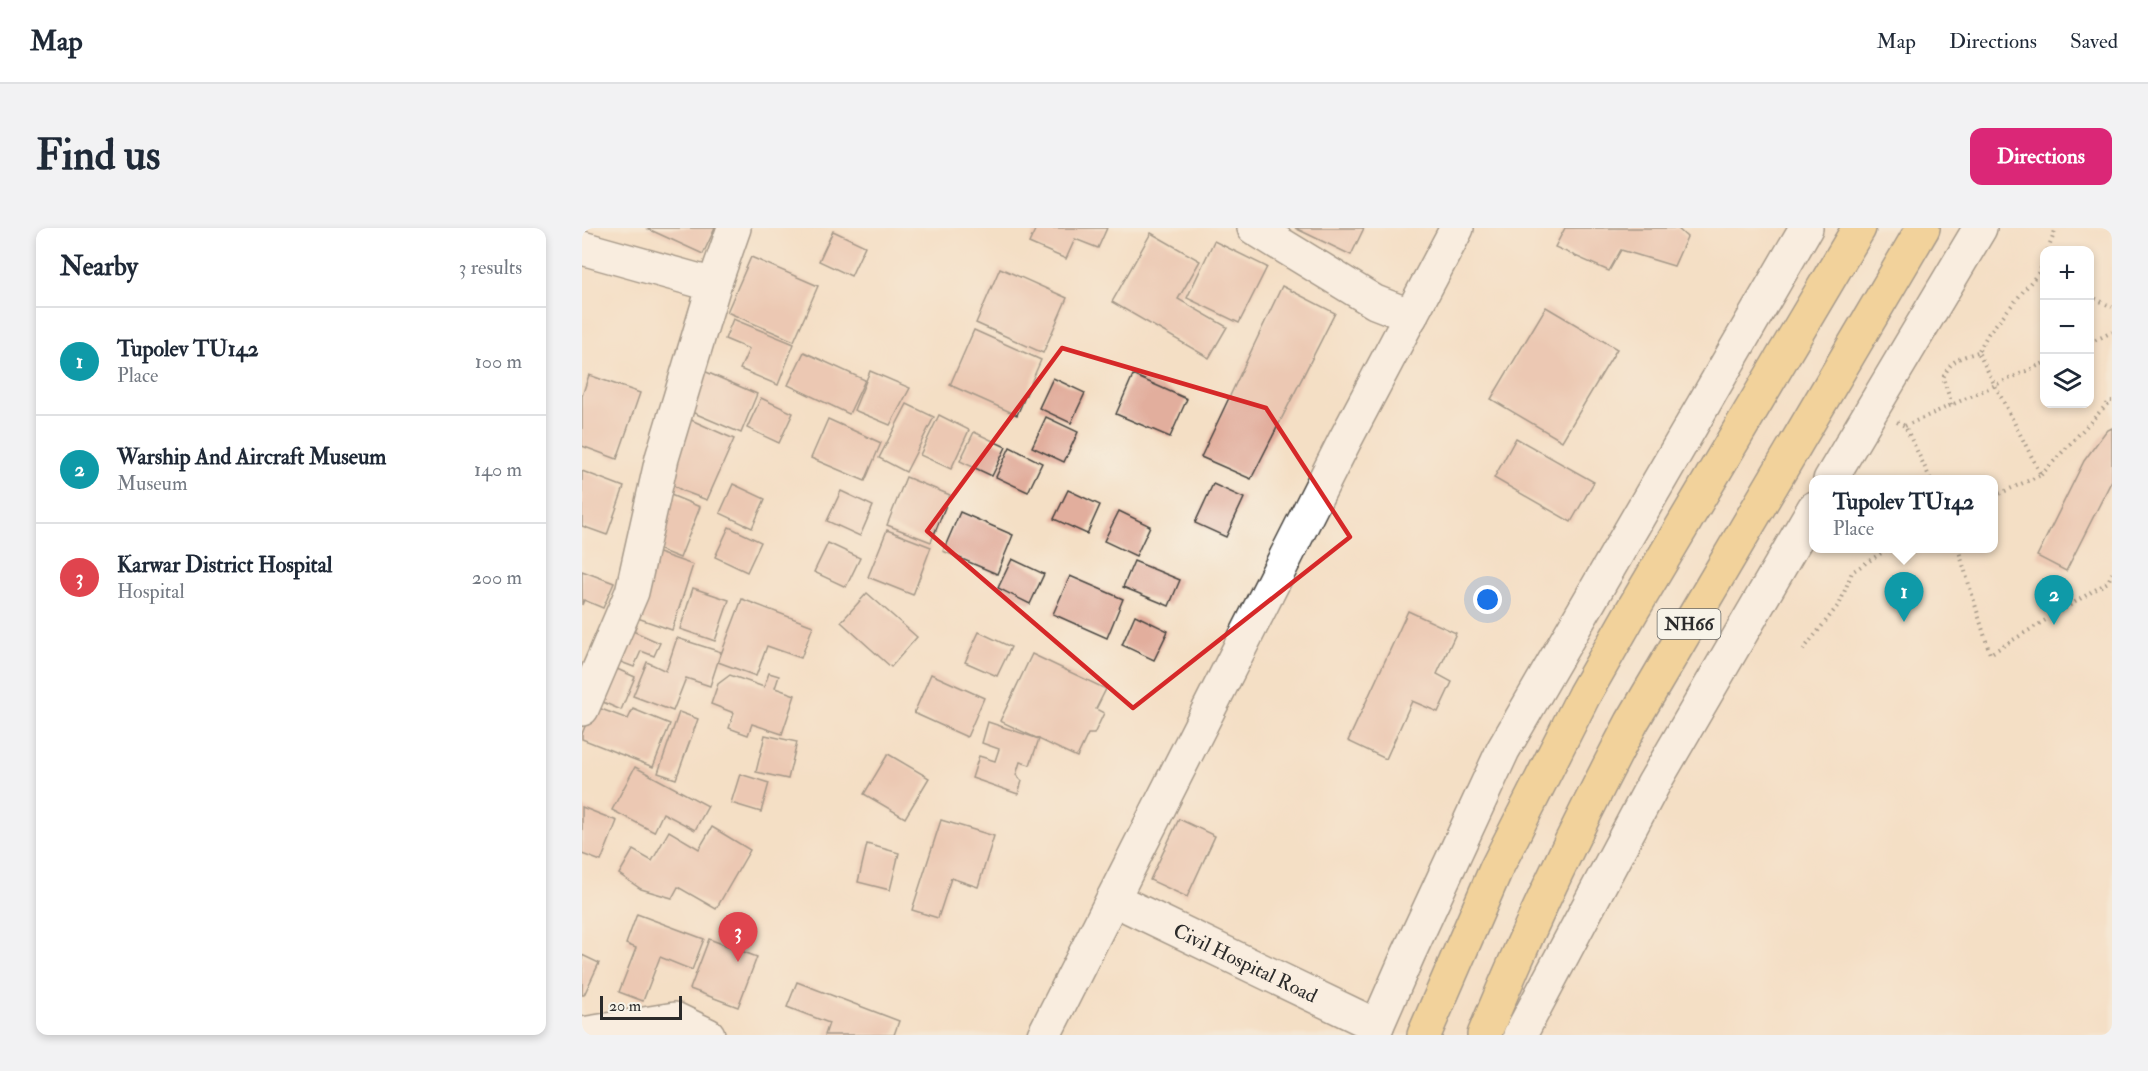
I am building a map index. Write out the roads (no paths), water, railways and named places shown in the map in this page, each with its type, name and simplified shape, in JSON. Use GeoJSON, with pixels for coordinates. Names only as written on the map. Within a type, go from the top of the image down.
{"type":"FeatureCollection","features":[{"type":"Feature","properties":{"kind":"highway","name":"NH66"},"geometry":{"type":"LineString","coordinates":[[1424,1035],[1496,869],[1579,705],[1858,228]]}},
{"type":"Feature","properties":{"kind":"highway","name":"NH66"},"geometry":{"type":"LineString","coordinates":[[1484,1035],[1546,893],[1632,722],[1923,228]]}},
{"type":"Feature","properties":{"kind":"street"},"geometry":{"type":"LineString","coordinates":[[582,710],[632,592],[662,458],[714,285],[734,228]]}},
{"type":"Feature","properties":{"kind":"street"},"geometry":{"type":"LineString","coordinates":[[1254,228],[1376,302],[1411,315]]}},
{"type":"Feature","properties":{"kind":"street"},"geometry":{"type":"LineString","coordinates":[[1044,1035],[1344,442],[1457,228]]}},
{"type":"Feature","properties":{"kind":"street"},"geometry":{"type":"LineString","coordinates":[[1375,1030],[1503,750],[1806,228]]}},
{"type":"Feature","properties":{"kind":"street"},"geometry":{"type":"LineString","coordinates":[[1833,475],[1980,228]]}},
{"type":"Feature","properties":{"kind":"street"},"geometry":{"type":"LineString","coordinates":[[582,248],[714,285]]}},
{"type":"Feature","properties":{"kind":"street"},"geometry":{"type":"LineString","coordinates":[[1520,1035],[1654,783],[1809,517]]}},
{"type":"Feature","properties":{"kind":"street","name":"Civil Hospital Road"},"geometry":{"type":"LineString","coordinates":[[1113,899],[1375,1030]]}},
{"type":"Feature","properties":{"kind":"street"},"geometry":{"type":"LineString","coordinates":[[582,1034],[675,1019],[708,1035]]}},
{"type":"Feature","properties":{"kind":"place","name":"Tupolev TU142"},"geometry":{"type":"Point","coordinates":[1904,622]}},
{"type":"Feature","properties":{"kind":"place","name":"Warship And Aircraft Museum"},"geometry":{"type":"Point","coordinates":[2054,625]}},
{"type":"Feature","properties":{"kind":"place","name":"Karwar District Hospital"},"geometry":{"type":"Point","coordinates":[738,962]}}]}
